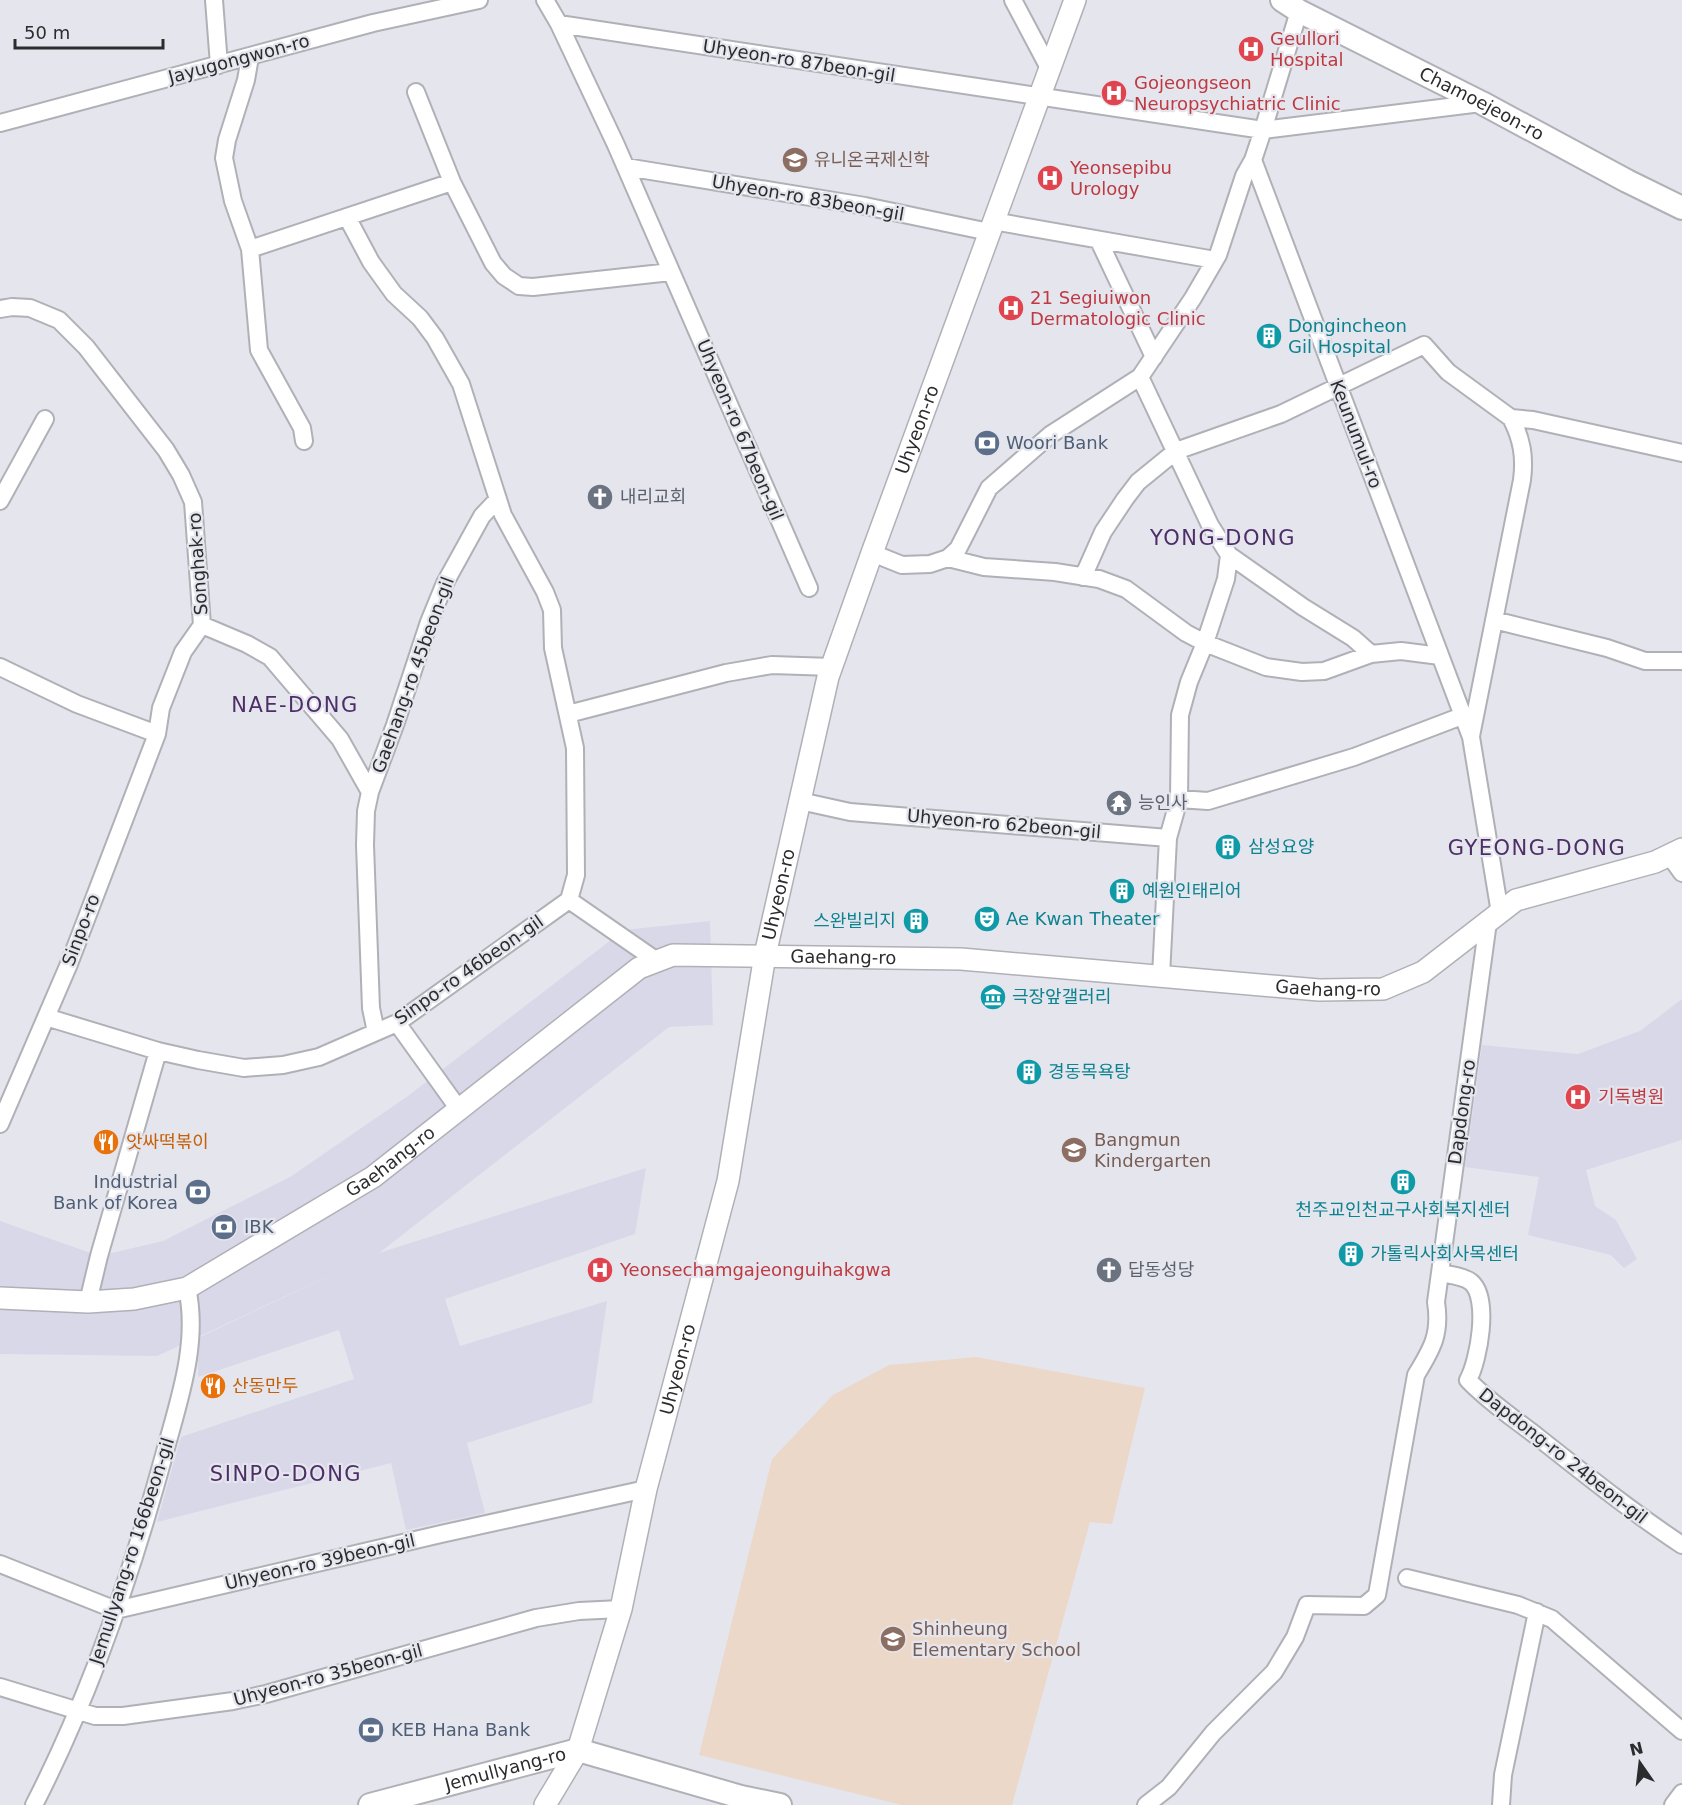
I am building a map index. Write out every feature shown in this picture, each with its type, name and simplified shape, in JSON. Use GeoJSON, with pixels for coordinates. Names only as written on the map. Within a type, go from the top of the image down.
{"type":"FeatureCollection","features":[{"type":"Feature","properties":{"kind":"main road","name":"Chamoejeon-ro"},"geometry":{"type":"LineString","coordinates":[[1290,6],[1682,208]]}},
{"type":"Feature","properties":{"kind":"main road","name":"Jemullyang-ro"},"geometry":{"type":"LineString","coordinates":[[370,1805],[578,1750],[740,1801],[780,1805]]}},
{"type":"Feature","properties":{"kind":"street"},"geometry":{"type":"LineString","coordinates":[[214,0],[219,65]]}},
{"type":"Feature","properties":{"kind":"street","name":"Jayugongwon-ro"},"geometry":{"type":"LineString","coordinates":[[0,123],[373,23],[479,0]]}},
{"type":"Feature","properties":{"kind":"street","name":"Uhyeon-ro 67beon-gil"},"geometry":{"type":"LineString","coordinates":[[544,0],[559,24],[626,167],[808,588]]}},
{"type":"Feature","properties":{"kind":"street"},"geometry":{"type":"LineString","coordinates":[[1013,0],[1049,68]]}},
{"type":"Feature","properties":{"kind":"street","name":"Uhyeon-ro"},"geometry":{"type":"LineString","coordinates":[[546,1805],[578,1750],[621,1609],[646,1489],[728,1182],[765,955],[832,667],[1075,0]]}},
{"type":"Feature","properties":{"kind":"street"},"geometry":{"type":"LineString","coordinates":[[872,554],[903,565],[930,564],[948,558],[958,549],[989,488],[1050,435],[1140,377],[1215,260],[1244,176],[1253,160],[1263,130],[1290,6]]}},
{"type":"Feature","properties":{"kind":"street","name":"Uhyeon-ro 87beon-gil"},"geometry":{"type":"LineString","coordinates":[[559,24],[1263,130]]}},
{"type":"Feature","properties":{"kind":"street"},"geometry":{"type":"LineString","coordinates":[[250,57],[246,80],[227,140],[224,158],[233,201],[250,249],[259,350],[302,428],[304,441]]}},
{"type":"Feature","properties":{"kind":"street"},"geometry":{"type":"LineString","coordinates":[[416,92],[452,182],[493,263],[504,276],[519,286],[533,287],[671,272]]}},
{"type":"Feature","properties":{"kind":"street"},"geometry":{"type":"LineString","coordinates":[[1263,130],[1482,103]]}},
{"type":"Feature","properties":{"kind":"street","name":"Keunumul-ro"},"geometry":{"type":"LineString","coordinates":[[1253,160],[1471,737],[1494,917]]}},
{"type":"Feature","properties":{"kind":"street","name":"Uhyeon-ro 83beon-gil"},"geometry":{"type":"LineString","coordinates":[[626,167],[1215,260]]}},
{"type":"Feature","properties":{"kind":"street"},"geometry":{"type":"LineString","coordinates":[[250,249],[452,182]]}},
{"type":"Feature","properties":{"kind":"street"},"geometry":{"type":"LineString","coordinates":[[348,217],[371,262],[394,294],[420,318],[435,338],[461,384],[503,515],[545,592],[552,610],[553,648],[575,748],[576,875],[569,900],[657,961]]}},
{"type":"Feature","properties":{"kind":"street"},"geometry":{"type":"LineString","coordinates":[[1099,241],[1154,357]]}},
{"type":"Feature","properties":{"kind":"street","name":"Songhak-ro"},"geometry":{"type":"LineString","coordinates":[[0,309],[30,308],[59,320],[86,347],[166,450],[193,502],[202,625],[183,652],[161,708],[158,734]]}},
{"type":"Feature","properties":{"kind":"street"},"geometry":{"type":"LineString","coordinates":[[1083,577],[1103,532],[1138,482],[1176,451],[1281,414],[1424,345],[1448,372],[1511,418],[1533,420],[1682,453]]}},
{"type":"Feature","properties":{"kind":"street"},"geometry":{"type":"LineString","coordinates":[[1140,377],[1210,525],[1228,555],[1303,608],[1353,638],[1371,654]]}},
{"type":"Feature","properties":{"kind":"street","name":"Keunumul-ro"},"geometry":{"type":"LineString","coordinates":[[1471,737],[1525,458],[1518,430],[1511,418]]}},
{"type":"Feature","properties":{"kind":"street"},"geometry":{"type":"LineString","coordinates":[[0,501],[45,419]]}},
{"type":"Feature","properties":{"kind":"street","name":"Gaehang-ro 45beon-gil"},"geometry":{"type":"LineString","coordinates":[[376,1032],[371,1008],[365,845],[366,811],[370,792],[429,622],[445,583],[482,516],[498,499]]}},
{"type":"Feature","properties":{"kind":"street"},"geometry":{"type":"LineString","coordinates":[[1161,976],[1168,838],[1179,799],[1180,715],[1189,682],[1226,579],[1228,555]]}},
{"type":"Feature","properties":{"kind":"street"},"geometry":{"type":"LineString","coordinates":[[948,558],[984,567],[1055,572],[1099,579],[1126,589],[1186,633],[1204,643],[1266,667],[1302,672],[1324,671],[1371,654],[1401,651],[1440,656]]}},
{"type":"Feature","properties":{"kind":"street"},"geometry":{"type":"LineString","coordinates":[[1494,620],[1607,648],[1645,661],[1682,661]]}},
{"type":"Feature","properties":{"kind":"street","name":"Gaehang-ro 45beon-gil"},"geometry":{"type":"LineString","coordinates":[[202,625],[247,644],[270,657],[340,739],[370,792]]}},
{"type":"Feature","properties":{"kind":"street"},"geometry":{"type":"LineString","coordinates":[[568,714],[726,674],[772,665],[832,667]]}},
{"type":"Feature","properties":{"kind":"street"},"geometry":{"type":"LineString","coordinates":[[0,667],[77,704],[158,734]]}},
{"type":"Feature","properties":{"kind":"street"},"geometry":{"type":"LineString","coordinates":[[1179,799],[1209,801],[1354,757],[1462,716]]}},
{"type":"Feature","properties":{"kind":"street","name":"Sinpo-ro"},"geometry":{"type":"LineString","coordinates":[[0,1124],[46,1017],[158,734]]}},
{"type":"Feature","properties":{"kind":"street","name":"Uhyeon-ro 62beon-gil"},"geometry":{"type":"LineString","coordinates":[[800,801],[850,812],[1168,838]]}},
{"type":"Feature","properties":{"kind":"street"},"geometry":{"type":"LineString","coordinates":[[1676,852],[1682,873]]}},
{"type":"Feature","properties":{"kind":"street","name":"Gaehang-ro"},"geometry":{"type":"LineString","coordinates":[[0,1298],[88,1302],[134,1299],[187,1288],[372,1177],[639,968],[673,955],[961,959],[1319,990],[1383,989],[1423,972],[1516,900],[1655,862],[1676,852]]}},
{"type":"Feature","properties":{"kind":"street","name":"Sinpo-ro 46beon-gil"},"geometry":{"type":"LineString","coordinates":[[46,1017],[158,1051],[244,1068],[283,1065],[319,1057],[396,1023],[569,900]]}},
{"type":"Feature","properties":{"kind":"street","name":"Dapdong-ro"},"geometry":{"type":"LineString","coordinates":[[1146,1805],[1169,1787],[1213,1733],[1274,1672],[1295,1637],[1307,1605],[1364,1606],[1377,1595],[1416,1375],[1434,1345],[1439,1319],[1436,1302],[1494,917]]}},
{"type":"Feature","properties":{"kind":"street"},"geometry":{"type":"LineString","coordinates":[[396,1023],[458,1108]]}},
{"type":"Feature","properties":{"kind":"street"},"geometry":{"type":"LineString","coordinates":[[88,1302],[158,1051]]}},
{"type":"Feature","properties":{"kind":"street","name":"Dapdong-ro 24beon-gil"},"geometry":{"type":"LineString","coordinates":[[1440,1273],[1469,1281],[1481,1297],[1478,1355],[1474,1370],[1468,1380],[1484,1397],[1527,1428],[1640,1518],[1682,1545]]}},
{"type":"Feature","properties":{"kind":"street","name":"Jemullyang-ro 166beon-gil"},"geometry":{"type":"LineString","coordinates":[[34,1805],[79,1712],[116,1610],[155,1488],[187,1370],[191,1307],[187,1288]]}},
{"type":"Feature","properties":{"kind":"street","name":"Uhyeon-ro 39beon-gil"},"geometry":{"type":"LineString","coordinates":[[116,1610],[646,1489]]}},
{"type":"Feature","properties":{"kind":"street"},"geometry":{"type":"LineString","coordinates":[[0,1564],[116,1610]]}},
{"type":"Feature","properties":{"kind":"street"},"geometry":{"type":"LineString","coordinates":[[1407,1578],[1518,1605],[1552,1619],[1682,1731]]}},
{"type":"Feature","properties":{"kind":"street","name":"Uhyeon-ro 35beon-gil"},"geometry":{"type":"LineString","coordinates":[[0,1687],[95,1716],[123,1716],[266,1695],[536,1618],[579,1611],[621,1609]]}},
{"type":"Feature","properties":{"kind":"street"},"geometry":{"type":"LineString","coordinates":[[1501,1805],[1503,1775],[1537,1612]]}},
{"type":"Feature","properties":{"kind":"street"},"geometry":{"type":"LineString","coordinates":[[1673,1805],[1682,1793]]}},
{"type":"Feature","properties":{"kind":"shaded area"},"geometry":{"type":"Polygon","coordinates":[[[710,921],[713,1025],[669,1027],[379,1253],[646,1168],[635,1234],[445,1299],[460,1346],[607,1301],[592,1403],[467,1443],[485,1513],[406,1530],[391,1463],[157,1522],[181,1437],[354,1379],[339,1330],[198,1377],[198,1338],[346,1268],[157,1356],[0,1354],[0,1221],[99,1256],[163,1241],[290,1177],[408,1096],[624,930],[710,921]]]}},
{"type":"Feature","properties":{"kind":"shaded area","name":"기독병원"},"geometry":{"type":"Polygon","coordinates":[[[1682,999],[1682,1140],[1586,1170],[1595,1206],[1616,1220],[1637,1259],[1624,1268],[1611,1255],[1528,1235],[1539,1177],[1465,1167],[1482,1045],[1578,1054],[1640,1031],[1682,999]]]}},
{"type":"Feature","properties":{"kind":"shaded area","name":"Shinheung Elementary School"},"geometry":{"type":"Polygon","coordinates":[[[976,1357],[1145,1388],[1112,1524],[1090,1522],[1012,1805],[902,1805],[699,1755],[772,1459],[833,1395],[889,1365],[976,1357]]]}},
{"type":"Feature","properties":{"kind":"place","name":"Geullori Hospital"},"geometry":{"type":"Point","coordinates":[1251,49]}},
{"type":"Feature","properties":{"kind":"place","name":"Gojeongseon Neuropsychiatric Clinic"},"geometry":{"type":"Point","coordinates":[1114,93]}},
{"type":"Feature","properties":{"kind":"place","name":"유니온국제신학"},"geometry":{"type":"Point","coordinates":[795,160]}},
{"type":"Feature","properties":{"kind":"place","name":"Yeonsepibu Urology"},"geometry":{"type":"Point","coordinates":[1050,178]}},
{"type":"Feature","properties":{"kind":"place","name":"21 Segiuiwon Dermatologic Clinic"},"geometry":{"type":"Point","coordinates":[1011,308]}},
{"type":"Feature","properties":{"kind":"place","name":"Dongincheon Gil Hospital"},"geometry":{"type":"Point","coordinates":[1269,336]}},
{"type":"Feature","properties":{"kind":"place","name":"Woori Bank"},"geometry":{"type":"Point","coordinates":[987,443]}},
{"type":"Feature","properties":{"kind":"place","name":"내리교회"},"geometry":{"type":"Point","coordinates":[600,497]}},
{"type":"Feature","properties":{"kind":"place","name":"능인사"},"geometry":{"type":"Point","coordinates":[1119,803]}},
{"type":"Feature","properties":{"kind":"place","name":"삼성요양"},"geometry":{"type":"Point","coordinates":[1228,847]}},
{"type":"Feature","properties":{"kind":"place","name":"예원인태리어"},"geometry":{"type":"Point","coordinates":[1122,891]}},
{"type":"Feature","properties":{"kind":"place","name":"Ae Kwan Theater"},"geometry":{"type":"Point","coordinates":[987,919]}},
{"type":"Feature","properties":{"kind":"place","name":"스완빌리지"},"geometry":{"type":"Point","coordinates":[916,921]}},
{"type":"Feature","properties":{"kind":"place","name":"극장앞갤러리"},"geometry":{"type":"Point","coordinates":[993,997]}},
{"type":"Feature","properties":{"kind":"place","name":"경동목욕탕"},"geometry":{"type":"Point","coordinates":[1029,1072]}},
{"type":"Feature","properties":{"kind":"place","name":"기독병원"},"geometry":{"type":"Point","coordinates":[1578,1097]}},
{"type":"Feature","properties":{"kind":"place","name":"앗싸떡볶이"},"geometry":{"type":"Point","coordinates":[106,1142]}},
{"type":"Feature","properties":{"kind":"place","name":"Bangmun Kindergarten"},"geometry":{"type":"Point","coordinates":[1074,1150]}},
{"type":"Feature","properties":{"kind":"place","name":"천주교인천교구사회복지센터"},"geometry":{"type":"Point","coordinates":[1403,1182]}},
{"type":"Feature","properties":{"kind":"place","name":"Industrial Bank of Korea"},"geometry":{"type":"Point","coordinates":[198,1192]}},
{"type":"Feature","properties":{"kind":"place","name":"IBK"},"geometry":{"type":"Point","coordinates":[224,1227]}},
{"type":"Feature","properties":{"kind":"place","name":"가톨릭사회사목센터"},"geometry":{"type":"Point","coordinates":[1351,1254]}},
{"type":"Feature","properties":{"kind":"place","name":"Yeonsechamgajeonguihakgwa"},"geometry":{"type":"Point","coordinates":[600,1270]}},
{"type":"Feature","properties":{"kind":"place","name":"답동성당"},"geometry":{"type":"Point","coordinates":[1109,1270]}},
{"type":"Feature","properties":{"kind":"place","name":"산동만두"},"geometry":{"type":"Point","coordinates":[213,1386]}},
{"type":"Feature","properties":{"kind":"place","name":"Shinheung Elementary School"},"geometry":{"type":"Point","coordinates":[893,1639]}},
{"type":"Feature","properties":{"kind":"place","name":"KEB Hana Bank"},"geometry":{"type":"Point","coordinates":[371,1730]}},
{"type":"Feature","properties":{"kind":"district","name":"YONG-DONG"},"geometry":{"type":"Point","coordinates":[1223,538]}},
{"type":"Feature","properties":{"kind":"district","name":"NAE-DONG"},"geometry":{"type":"Point","coordinates":[295,705]}},
{"type":"Feature","properties":{"kind":"district","name":"GYEONG-DONG"},"geometry":{"type":"Point","coordinates":[1537,848]}},
{"type":"Feature","properties":{"kind":"district","name":"SINPO-DONG"},"geometry":{"type":"Point","coordinates":[286,1474]}}]}
